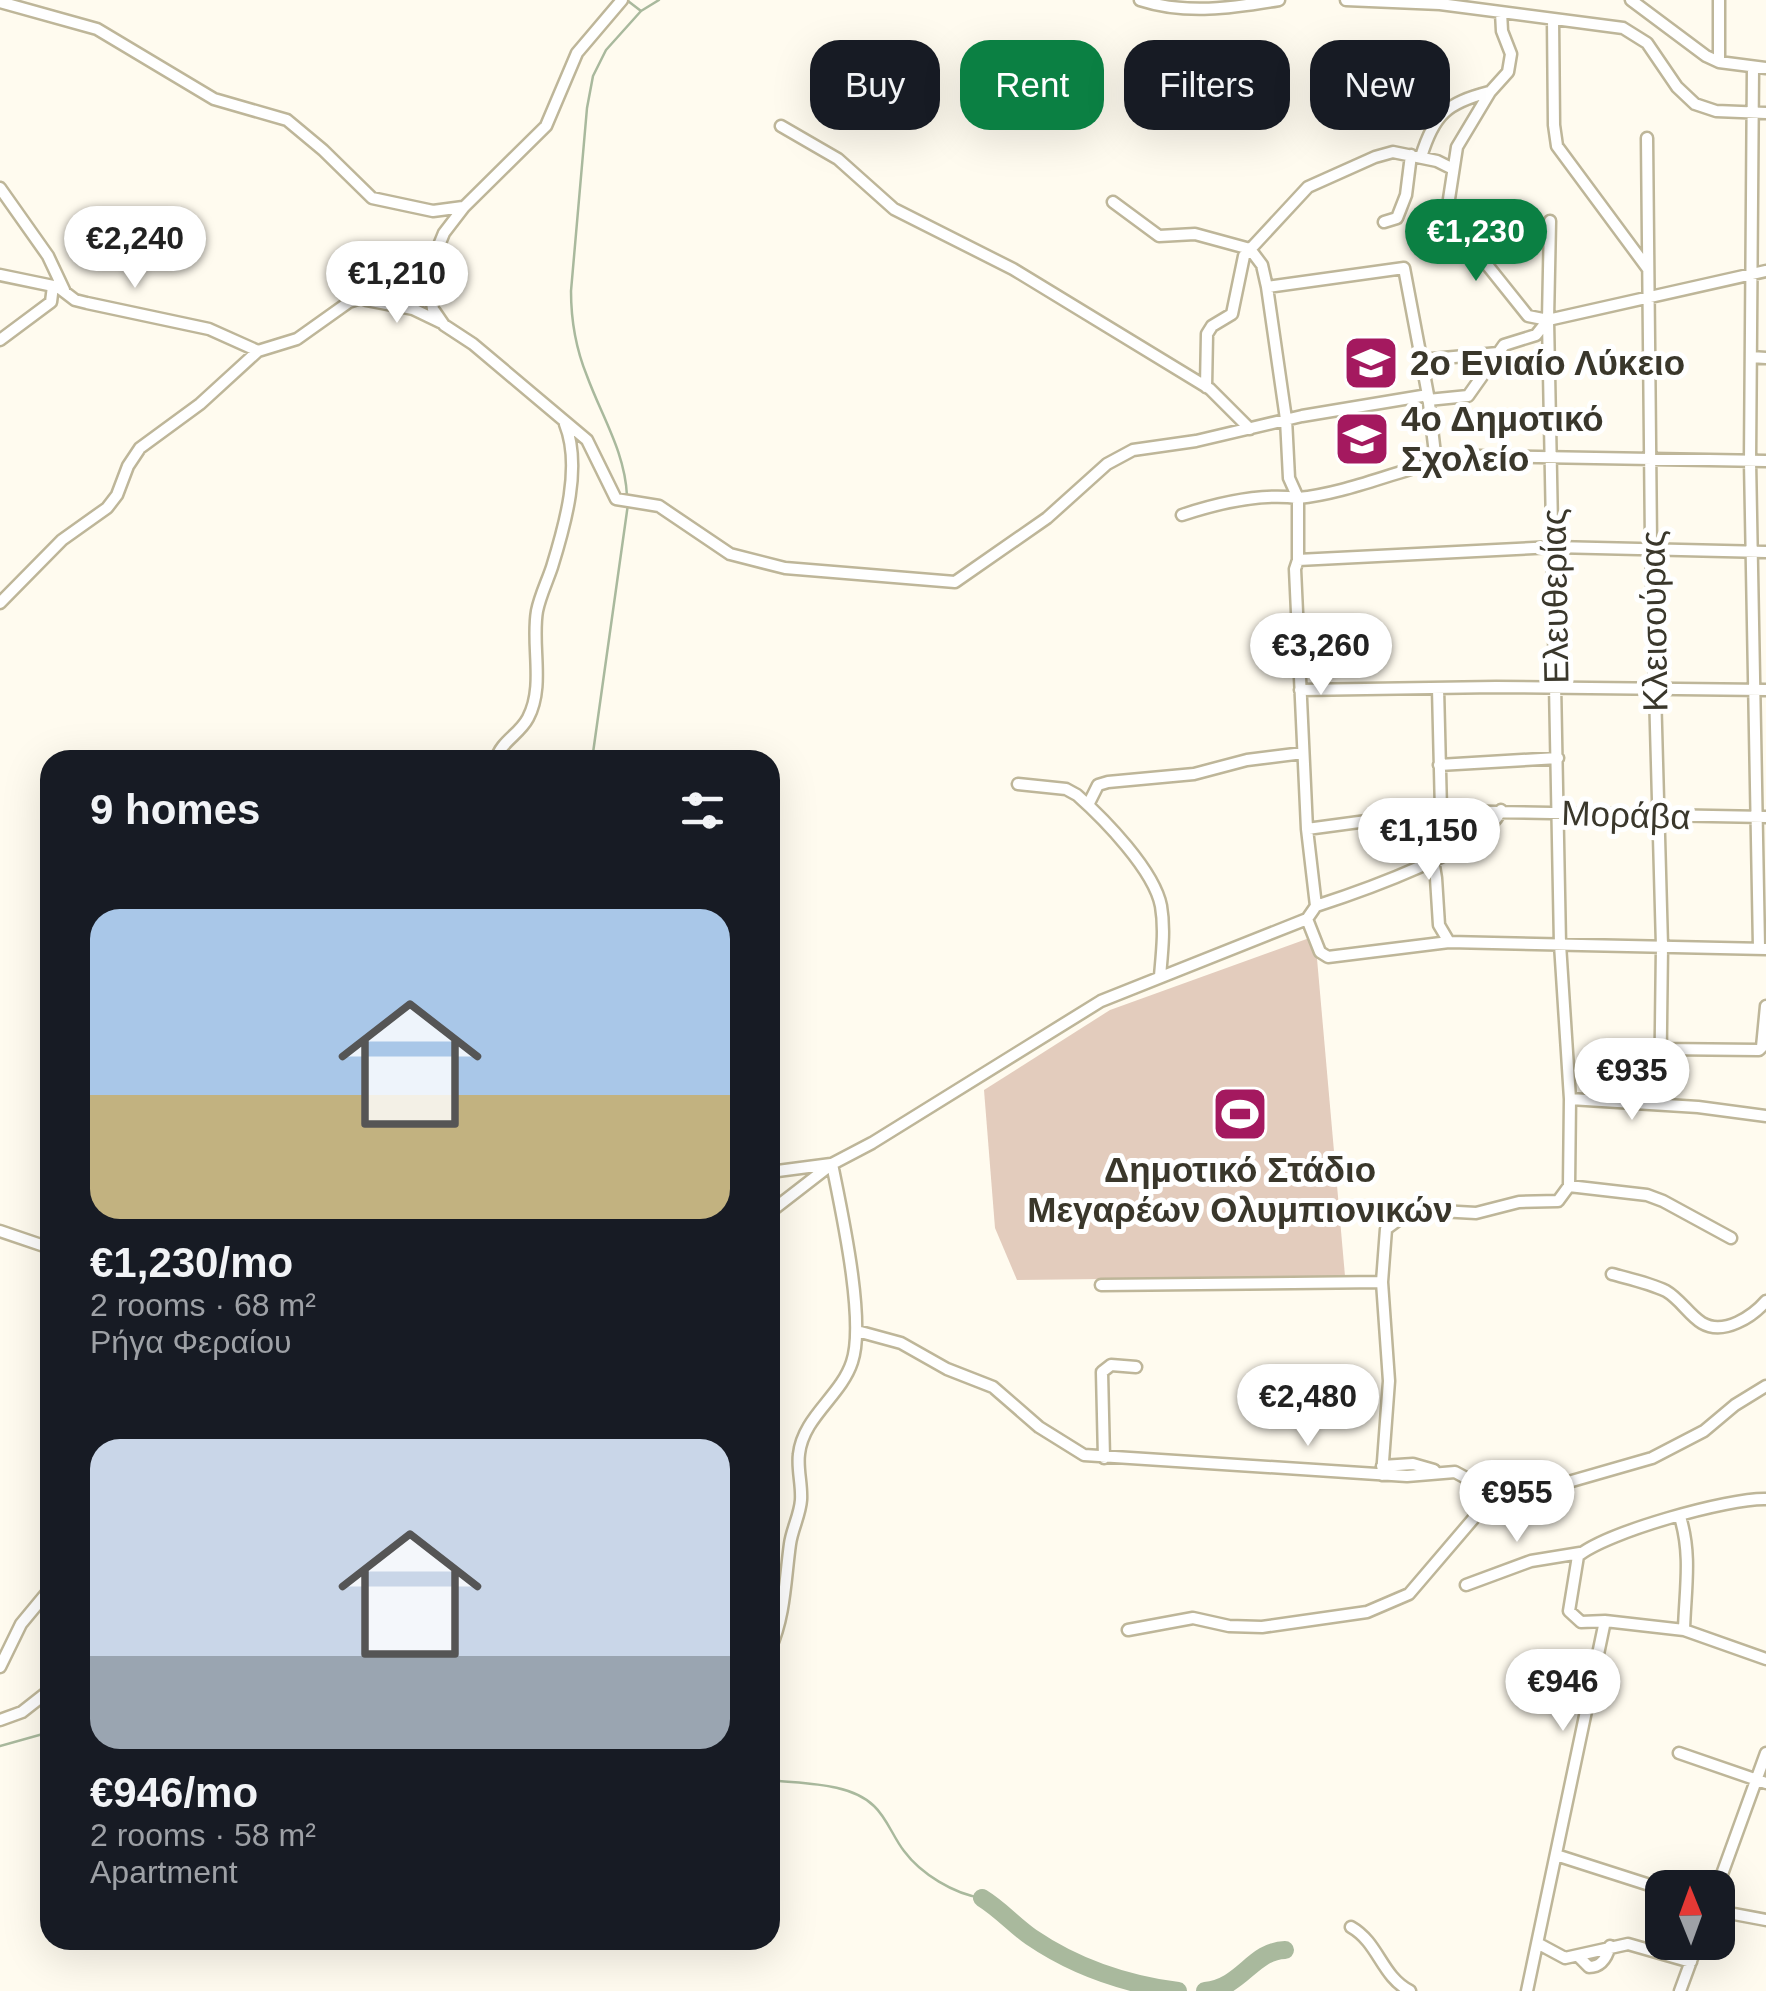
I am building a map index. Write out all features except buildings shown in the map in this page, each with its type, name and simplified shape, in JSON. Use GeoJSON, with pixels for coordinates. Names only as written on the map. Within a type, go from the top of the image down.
{"type":"FeatureCollection","features":[{"type":"Feature","properties":{"kind":"street"},"geometry":{"type":"LineString","coordinates":[[444,325],[430,301],[431,264],[444,233],[464,207],[546,126],[577,53],[622,0]]}},
{"type":"Feature","properties":{"kind":"street"},"geometry":{"type":"LineString","coordinates":[[1140,0],[1162,6],[1215,10],[1279,0]]}},
{"type":"Feature","properties":{"kind":"street"},"geometry":{"type":"LineString","coordinates":[[1346,0],[1440,4],[1623,28],[1647,43],[1677,87],[1695,104],[1716,111],[1766,113]]}},
{"type":"Feature","properties":{"kind":"street"},"geometry":{"type":"LineString","coordinates":[[1632,0],[1693,49],[1719,62],[1766,68]]}},
{"type":"Feature","properties":{"kind":"street"},"geometry":{"type":"LineString","coordinates":[[1719,62],[1720,0]]}},
{"type":"Feature","properties":{"kind":"street"},"geometry":{"type":"LineString","coordinates":[[0,2],[98,29],[214,99],[286,120],[378,201],[433,211],[464,207]]}},
{"type":"Feature","properties":{"kind":"street"},"geometry":{"type":"LineString","coordinates":[[1501,12],[1510,62],[1503,80],[1490,92],[1457,147],[1450,199],[1454,220],[1528,316],[1548,320],[1766,270]]}},
{"type":"Feature","properties":{"kind":"street"},"geometry":{"type":"LineString","coordinates":[[1553,19],[1557,146],[1648,270]]}},
{"type":"Feature","properties":{"kind":"street"},"geometry":{"type":"LineString","coordinates":[[1307,919],[1320,952],[1328,956],[1449,942],[1762,948],[1760,690],[1750,461],[1753,68]]}},
{"type":"Feature","properties":{"kind":"street"},"geometry":{"type":"LineString","coordinates":[[1384,222],[1397,218],[1403,208],[1416,156],[1444,110],[1458,101],[1490,92]]}},
{"type":"Feature","properties":{"kind":"street"},"geometry":{"type":"LineString","coordinates":[[780,126],[838,159],[894,210],[994,258],[1206,387],[1250,429]]}},
{"type":"Feature","properties":{"kind":"street","name":"Κλεισούρας"},"geometry":{"type":"LineString","coordinates":[[1647,138],[1662,946],[1660,1104]]}},
{"type":"Feature","properties":{"kind":"street"},"geometry":{"type":"LineString","coordinates":[[1206,387],[1207,334],[1212,326],[1232,314],[1239,274],[1250,249],[1308,187],[1382,154],[1416,156],[1453,170]]}},
{"type":"Feature","properties":{"kind":"street"},"geometry":{"type":"LineString","coordinates":[[0,188],[48,256],[58,288],[51,302],[0,340]]}},
{"type":"Feature","properties":{"kind":"street"},"geometry":{"type":"LineString","coordinates":[[1112,202],[1159,236],[1195,234],[1250,249],[1262,265],[1286,419],[1289,478],[1298,498],[1300,690],[1316,906]]}},
{"type":"Feature","properties":{"kind":"street","name":"Ελευθερίας"},"geometry":{"type":"LineString","coordinates":[[1550,221],[1548,320],[1560,944],[1570,1098],[1569,1186]]}},
{"type":"Feature","properties":{"kind":"street"},"geometry":{"type":"LineString","coordinates":[[0,603],[62,540],[107,508],[143,445],[200,404],[258,352],[297,339],[343,306],[403,284],[431,264]]}},
{"type":"Feature","properties":{"kind":"street"},"geometry":{"type":"LineString","coordinates":[[1267,287],[1404,268],[1436,462]]}},
{"type":"Feature","properties":{"kind":"street"},"geometry":{"type":"LineString","coordinates":[[0,275],[58,288],[75,300],[217,332],[258,352]]}},
{"type":"Feature","properties":{"kind":"street"},"geometry":{"type":"LineString","coordinates":[[360,299],[413,309],[473,344],[586,440],[616,499],[652,503],[680,517],[726,552],[785,568],[955,582],[1006,549],[1107,464],[1127,453],[1286,419],[1428,398],[1468,396],[1498,353],[1510,342],[1536,335],[1548,320]]}},
{"type":"Feature","properties":{"kind":"street"},"geometry":{"type":"LineString","coordinates":[[1420,360],[1498,353]]}},
{"type":"Feature","properties":{"kind":"street"},"geometry":{"type":"LineString","coordinates":[[1750,357],[1766,358]]}},
{"type":"Feature","properties":{"kind":"street"},"geometry":{"type":"LineString","coordinates":[[500,750],[528,719],[532,704],[536,616],[556,551],[570,478],[570,438],[565,423]]}},
{"type":"Feature","properties":{"kind":"street"},"geometry":{"type":"LineString","coordinates":[[1182,515],[1234,502],[1350,490],[1436,462],[1468,456],[1766,461]]}},
{"type":"Feature","properties":{"kind":"street"},"geometry":{"type":"LineString","coordinates":[[1296,564],[1554,547],[1766,552]]}},
{"type":"Feature","properties":{"kind":"street"},"geometry":{"type":"LineString","coordinates":[[1438,688],[1441,811]]}},
{"type":"Feature","properties":{"kind":"street"},"geometry":{"type":"LineString","coordinates":[[1300,690],[1760,690]]}},
{"type":"Feature","properties":{"kind":"street"},"geometry":{"type":"LineString","coordinates":[[1088,805],[1098,785],[1108,782],[1194,774],[1247,760],[1303,753]]}},
{"type":"Feature","properties":{"kind":"street"},"geometry":{"type":"LineString","coordinates":[[1439,766],[1558,758]]}},
{"type":"Feature","properties":{"kind":"street"},"geometry":{"type":"LineString","coordinates":[[1018,784],[1066,789],[1088,805],[1144,869],[1156,889],[1162,919],[1160,976]]}},
{"type":"Feature","properties":{"kind":"street"},"geometry":{"type":"LineString","coordinates":[[780,1204],[832,1164],[1085,1010],[1160,976],[1307,919],[1316,906],[1433,860],[1485,833],[1498,820],[1501,810]]}},
{"type":"Feature","properties":{"kind":"street","name":"Μοράβα"},"geometry":{"type":"LineString","coordinates":[[1308,829],[1441,811],[1761,818]]}},
{"type":"Feature","properties":{"kind":"street"},"geometry":{"type":"LineString","coordinates":[[1426,812],[1440,925],[1449,942]]}},
{"type":"Feature","properties":{"kind":"street"},"geometry":{"type":"LineString","coordinates":[[1660,1049],[1758,1050],[1762,1047],[1766,1006]]}},
{"type":"Feature","properties":{"kind":"street"},"geometry":{"type":"LineString","coordinates":[[1570,1098],[1766,1116]]}},
{"type":"Feature","properties":{"kind":"street"},"geometry":{"type":"LineString","coordinates":[[780,1171],[832,1164]]}},
{"type":"Feature","properties":{"kind":"street"},"geometry":{"type":"LineString","coordinates":[[780,1615],[790,1541],[801,1502],[800,1446],[810,1424],[847,1373],[857,1331],[832,1164]]}},
{"type":"Feature","properties":{"kind":"street"},"geometry":{"type":"LineString","coordinates":[[1382,1470],[1389,1352],[1382,1282],[1386,1228],[1404,1215],[1422,1210],[1476,1213],[1519,1202],[1552,1202],[1562,1198],[1569,1186],[1647,1195],[1730,1238]]}},
{"type":"Feature","properties":{"kind":"street"},"geometry":{"type":"LineString","coordinates":[[0,1231],[40,1245]]}},
{"type":"Feature","properties":{"kind":"street"},"geometry":{"type":"LineString","coordinates":[[1612,1274],[1668,1292],[1710,1326],[1749,1318],[1766,1300]]}},
{"type":"Feature","properties":{"kind":"street"},"geometry":{"type":"LineString","coordinates":[[1101,1285],[1382,1282]]}},
{"type":"Feature","properties":{"kind":"street"},"geometry":{"type":"LineString","coordinates":[[857,1331],[901,1343],[947,1369],[994,1387],[1027,1418],[1084,1455],[1440,1472],[1462,1475],[1491,1498],[1523,1495],[1652,1458],[1704,1432],[1735,1405],[1766,1386]]}},
{"type":"Feature","properties":{"kind":"street"},"geometry":{"type":"LineString","coordinates":[[1104,1458],[1102,1372],[1111,1365],[1136,1367]]}},
{"type":"Feature","properties":{"kind":"street"},"geometry":{"type":"LineString","coordinates":[[1128,1630],[1193,1618],[1229,1626],[1262,1626],[1367,1612],[1410,1594],[1491,1498]]}},
{"type":"Feature","properties":{"kind":"street"},"geometry":{"type":"LineString","coordinates":[[1466,1585],[1531,1562],[1581,1552],[1609,1536],[1732,1503],[1766,1499]]}},
{"type":"Feature","properties":{"kind":"street"},"geometry":{"type":"LineString","coordinates":[[1680,1516],[1688,1555],[1684,1630]]}},
{"type":"Feature","properties":{"kind":"street"},"geometry":{"type":"LineString","coordinates":[[1581,1552],[1574,1565],[1568,1611],[1581,1622],[1684,1630],[1766,1659]]}},
{"type":"Feature","properties":{"kind":"street"},"geometry":{"type":"LineString","coordinates":[[0,1667],[21,1624],[40,1601]]}},
{"type":"Feature","properties":{"kind":"street"},"geometry":{"type":"LineString","coordinates":[[780,1601],[784,1602]]}},
{"type":"Feature","properties":{"kind":"street"},"geometry":{"type":"LineString","coordinates":[[1527,1991],[1605,1621]]}},
{"type":"Feature","properties":{"kind":"street"},"geometry":{"type":"LineString","coordinates":[[0,1720],[22,1712],[40,1698]]}},
{"type":"Feature","properties":{"kind":"street"},"geometry":{"type":"LineString","coordinates":[[1724,1870],[1761,1781],[1766,1753]]}},
{"type":"Feature","properties":{"kind":"street"},"geometry":{"type":"LineString","coordinates":[[1679,1754],[1761,1781]]}},
{"type":"Feature","properties":{"kind":"street"},"geometry":{"type":"LineString","coordinates":[[1556,1854],[1645,1883]]}},
{"type":"Feature","properties":{"kind":"street"},"geometry":{"type":"LineString","coordinates":[[1735,1914],[1766,1920]]}},
{"type":"Feature","properties":{"kind":"street"},"geometry":{"type":"LineString","coordinates":[[1351,1927],[1370,1939],[1388,1975],[1410,1991]]}},
{"type":"Feature","properties":{"kind":"street"},"geometry":{"type":"LineString","coordinates":[[1539,1944],[1565,1958],[1578,1956],[1589,1967],[1603,1961],[1610,1946],[1628,1944],[1691,1962],[1680,1991]]}},
{"type":"Feature","properties":{"kind":"shaded area"},"geometry":{"type":"Polygon","coordinates":[[[1315,936],[1345,1276],[1017,1280],[995,1228],[984,1090],[1110,1010],[1315,936]]]}},
{"type":"Feature","properties":{"kind":"waterway"},"geometry":{"type":"LineString","coordinates":[[627,496],[617,450],[580,356],[571,291],[593,76],[606,50],[641,11],[659,0]]}},
{"type":"Feature","properties":{"kind":"waterway"},"geometry":{"type":"LineString","coordinates":[[628,1],[641,11]]}},
{"type":"Feature","properties":{"kind":"waterway"},"geometry":{"type":"LineString","coordinates":[[593,750],[628,504]]}},
{"type":"Feature","properties":{"kind":"waterway"},"geometry":{"type":"LineString","coordinates":[[0,1746],[40,1735]]}},
{"type":"Feature","properties":{"kind":"waterway"},"geometry":{"type":"LineString","coordinates":[[780,1781],[825,1785],[864,1798],[879,1811],[919,1867],[949,1887],[982,1898]]}},
{"type":"Feature","properties":{"kind":"waterway"},"geometry":{"type":"LineString","coordinates":[[982,1898],[1031,1937],[1065,1957],[1120,1979],[1178,1991]]}},
{"type":"Feature","properties":{"kind":"waterway"},"geometry":{"type":"LineString","coordinates":[[1205,1991],[1229,1983],[1264,1956],[1285,1950]]}},
{"type":"Feature","properties":{"kind":"place","name":"2ο Ενιαίο Λύκειο"},"geometry":{"type":"Point","coordinates":[1371,363]}},
{"type":"Feature","properties":{"kind":"place","name":"4ο Δημοτικό Σχολείο"},"geometry":{"type":"Point","coordinates":[1362,439]}},
{"type":"Feature","properties":{"kind":"place","name":"Δημοτικό Στάδιο Μεγαρέων Ολυμπιονικών"},"geometry":{"type":"Point","coordinates":[1240,1114]}}]}
